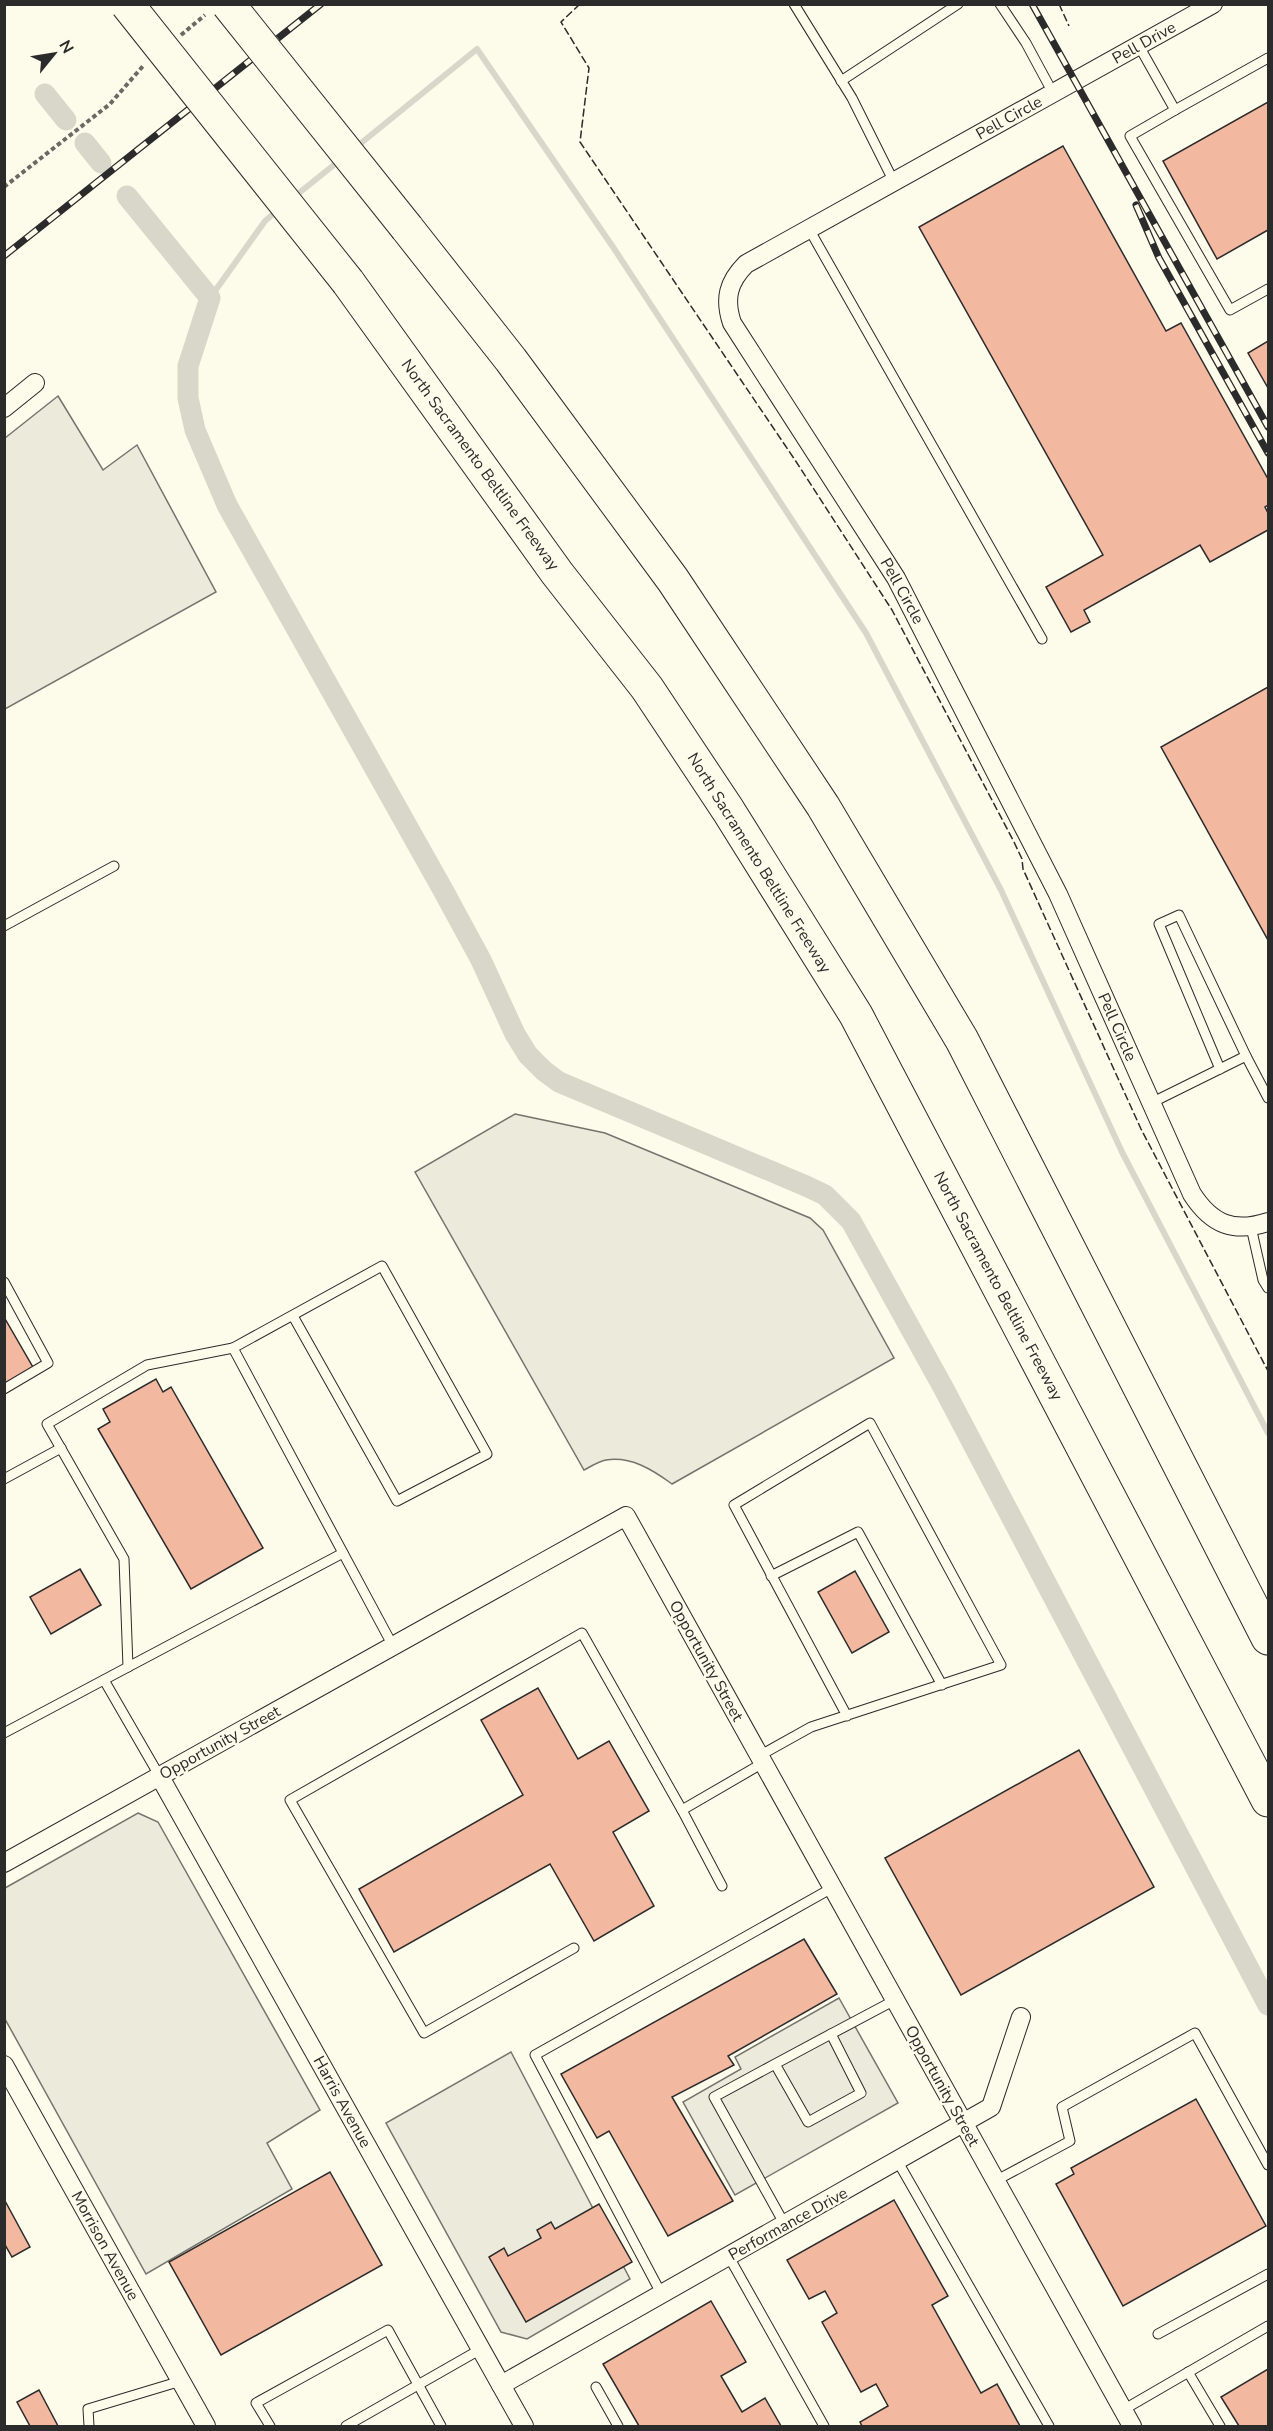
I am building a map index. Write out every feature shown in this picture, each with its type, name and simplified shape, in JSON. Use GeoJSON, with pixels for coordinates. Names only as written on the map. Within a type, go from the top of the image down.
{"type":"FeatureCollection","features":[{"type":"Feature","properties":{"kind":"highway","name":"North Sacramento Beltline Freeway"},"geometry":{"type":"LineString","coordinates":[[127,4],[348,282],[558,573],[647,688],[728,810],[855,1015],[1269,1800]]}},
{"type":"Feature","properties":{"kind":"highway"},"geometry":{"type":"LineString","coordinates":[[219,8],[407,228],[511,360],[673,580],[823,806],[962,1040],[1269,1638]]}},
{"type":"Feature","properties":{"kind":"street","name":"Pell Drive"},"geometry":{"type":"LineString","coordinates":[[1075,81],[1213,4]]}},
{"type":"Feature","properties":{"kind":"street","name":"Pell Circle"},"geometry":{"type":"LineString","coordinates":[[1075,81],[746,264],[737,274],[727,295],[727,309],[732,323],[896,578],[1058,894],[1199,1206],[1221,1223],[1237,1227],[1260,1225]]}},
{"type":"Feature","properties":{"kind":"street"},"geometry":{"type":"LineString","coordinates":[[4,408],[35,383]]}},
{"type":"Feature","properties":{"kind":"street","name":"Opportunity Street"},"geometry":{"type":"LineString","coordinates":[[4,1863],[626,1516],[1132,2427]]}},
{"type":"Feature","properties":{"kind":"street","name":"Harris Avenue"},"geometry":{"type":"LineString","coordinates":[[160,1777],[524,2427]]}},
{"type":"Feature","properties":{"kind":"street","name":"Performance Drive"},"geometry":{"type":"LineString","coordinates":[[501,2385],[991,2108],[1021,2017]]}},
{"type":"Feature","properties":{"kind":"street","name":"Morrison Avenue"},"geometry":{"type":"LineString","coordinates":[[4,2065],[206,2427]]}},
{"type":"Feature","properties":{"kind":"lane"},"geometry":{"type":"LineString","coordinates":[[841,81],[958,4]]}},
{"type":"Feature","properties":{"kind":"lane"},"geometry":{"type":"LineString","coordinates":[[1000,4],[1026,43],[1053,93]]}},
{"type":"Feature","properties":{"kind":"lane"},"geometry":{"type":"LineString","coordinates":[[798,6],[841,81],[894,182]]}},
{"type":"Feature","properties":{"kind":"lane"},"geometry":{"type":"LineString","coordinates":[[1139,46],[1175,110]]}},
{"type":"Feature","properties":{"kind":"lane"},"geometry":{"type":"LineString","coordinates":[[1269,58],[1130,136],[1230,310],[1269,289]]}},
{"type":"Feature","properties":{"kind":"lane"},"geometry":{"type":"LineString","coordinates":[[809,229],[1042,639]]}},
{"type":"Feature","properties":{"kind":"lane"},"geometry":{"type":"LineString","coordinates":[[4,926],[114,866]]}},
{"type":"Feature","properties":{"kind":"lane"},"geometry":{"type":"LineString","coordinates":[[1220,1068],[1159,924],[1179,915],[1246,1056],[1269,1098]]}},
{"type":"Feature","properties":{"kind":"lane"},"geometry":{"type":"LineString","coordinates":[[1151,1103],[1246,1056]]}},
{"type":"Feature","properties":{"kind":"lane"},"geometry":{"type":"LineString","coordinates":[[1260,1225],[1263,1280],[1269,1288]]}},
{"type":"Feature","properties":{"kind":"lane"},"geometry":{"type":"LineString","coordinates":[[128,1667],[124,1559],[47,1424],[147,1365],[233,1348],[382,1266],[487,1454],[397,1501],[292,1316]]}},
{"type":"Feature","properties":{"kind":"lane"},"geometry":{"type":"LineString","coordinates":[[4,1282],[48,1363],[4,1389]]}},
{"type":"Feature","properties":{"kind":"lane"},"geometry":{"type":"LineString","coordinates":[[233,1348],[393,1646]]}},
{"type":"Feature","properties":{"kind":"lane"},"geometry":{"type":"LineString","coordinates":[[682,1810],[811,1728],[1001,1665],[870,1423],[734,1505],[847,1716]]}},
{"type":"Feature","properties":{"kind":"lane"},"geometry":{"type":"LineString","coordinates":[[4,1479],[61,1448]]}},
{"type":"Feature","properties":{"kind":"lane"},"geometry":{"type":"LineString","coordinates":[[771,1576],[858,1532],[942,1685]]}},
{"type":"Feature","properties":{"kind":"lane"},"geometry":{"type":"LineString","coordinates":[[4,1733],[343,1553]]}},
{"type":"Feature","properties":{"kind":"lane"},"geometry":{"type":"LineString","coordinates":[[574,1948],[424,2033],[290,1800],[582,1633],[722,1886]]}},
{"type":"Feature","properties":{"kind":"lane"},"geometry":{"type":"LineString","coordinates":[[104,1680],[160,1777]]}},
{"type":"Feature","properties":{"kind":"lane"},"geometry":{"type":"LineString","coordinates":[[662,2295],[536,2055],[832,1888]]}},
{"type":"Feature","properties":{"kind":"lane"},"geometry":{"type":"LineString","coordinates":[[786,2225],[714,2097],[895,2000]]}},
{"type":"Feature","properties":{"kind":"lane"},"geometry":{"type":"LineString","coordinates":[[995,2181],[1070,2141],[1062,2107],[1195,2033],[1269,2165]]}},
{"type":"Feature","properties":{"kind":"lane"},"geometry":{"type":"LineString","coordinates":[[775,2064],[808,2122],[861,2092],[831,2034]]}},
{"type":"Feature","properties":{"kind":"lane"},"geometry":{"type":"LineString","coordinates":[[898,2162],[1049,2427]]}},
{"type":"Feature","properties":{"kind":"lane"},"geometry":{"type":"LineString","coordinates":[[729,2257],[824,2427]]}},
{"type":"Feature","properties":{"kind":"lane"},"geometry":{"type":"LineString","coordinates":[[1158,2334],[1269,2274]]}},
{"type":"Feature","properties":{"kind":"lane"},"geometry":{"type":"LineString","coordinates":[[1123,2410],[1269,2326]]}},
{"type":"Feature","properties":{"kind":"lane"},"geometry":{"type":"LineString","coordinates":[[270,2427],[256,2403],[388,2330],[441,2427]]}},
{"type":"Feature","properties":{"kind":"lane"},"geometry":{"type":"LineString","coordinates":[[346,2427],[481,2349]]}},
{"type":"Feature","properties":{"kind":"lane"},"geometry":{"type":"LineString","coordinates":[[1188,2372],[1220,2427]]}},
{"type":"Feature","properties":{"kind":"lane"},"geometry":{"type":"LineString","coordinates":[[89,2427],[88,2409],[181,2380]]}},
{"type":"Feature","properties":{"kind":"lane"},"geometry":{"type":"LineString","coordinates":[[596,2387],[618,2427]]}},
{"type":"Feature","properties":{"kind":"path"},"geometry":{"type":"LineString","coordinates":[[174,40],[219,8]]}},
{"type":"Feature","properties":{"kind":"path"},"geometry":{"type":"LineString","coordinates":[[4,187],[110,104],[148,62]]}},
{"type":"Feature","properties":{"kind":"shaded area"},"geometry":{"type":"Polygon","coordinates":[[[58,396],[103,470],[137,445],[216,592],[5,709],[5,438],[58,396]]]}},
{"type":"Feature","properties":{"kind":"shaded area"},"geometry":{"type":"Polygon","coordinates":[[[515,1114],[605,1133],[810,1218],[823,1230],[894,1358],[672,1484],[649,1469],[624,1460],[603,1461],[584,1470],[415,1172],[515,1114]]]}},
{"type":"Feature","properties":{"kind":"shaded area"},"geometry":{"type":"Polygon","coordinates":[[[138,1813],[158,1822],[320,2110],[267,2143],[292,2189],[146,2274],[5,2019],[5,1888],[138,1813]]]}},
{"type":"Feature","properties":{"kind":"shaded area"},"geometry":{"type":"Polygon","coordinates":[[[839,1998],[898,2103],[735,2195],[683,2102],[741,2069],[735,2057],[839,1998]]]}},
{"type":"Feature","properties":{"kind":"shaded area"},"geometry":{"type":"Polygon","coordinates":[[[511,2052],[630,2279],[527,2339],[501,2332],[386,2123],[511,2052]]]}},
{"type":"Feature","properties":{"kind":"building"},"geometry":{"type":"Polygon","coordinates":[[[1268,102],[1268,230],[1217,259],[1163,161],[1268,102]]]}},
{"type":"Feature","properties":{"kind":"building"},"geometry":{"type":"Polygon","coordinates":[[[1063,146],[1166,331],[1181,323],[1268,479],[1268,505],[1265,507],[1268,513],[1268,530],[1210,562],[1200,545],[1084,610],[1090,622],[1071,632],[1046,587],[1103,555],[919,227],[1063,146]]]}},
{"type":"Feature","properties":{"kind":"building"},"geometry":{"type":"Polygon","coordinates":[[[1268,341],[1268,388],[1248,353],[1268,341]]]}},
{"type":"Feature","properties":{"kind":"building"},"geometry":{"type":"Polygon","coordinates":[[[1268,687],[1268,940],[1161,747],[1268,687]]]}},
{"type":"Feature","properties":{"kind":"building"},"geometry":{"type":"Polygon","coordinates":[[[4,1317],[34,1369],[4,1386],[4,1317]]]}},
{"type":"Feature","properties":{"kind":"building"},"geometry":{"type":"Polygon","coordinates":[[[156,1379],[163,1392],[171,1387],[263,1548],[191,1589],[98,1429],[110,1422],[103,1409],[156,1379]]]}},
{"type":"Feature","properties":{"kind":"building"},"geometry":{"type":"Polygon","coordinates":[[[80,1569],[101,1605],[51,1634],[30,1597],[80,1569]]]}},
{"type":"Feature","properties":{"kind":"building"},"geometry":{"type":"Polygon","coordinates":[[[855,1571],[889,1632],[852,1653],[818,1592],[855,1571]]]}},
{"type":"Feature","properties":{"kind":"building"},"geometry":{"type":"Polygon","coordinates":[[[538,1688],[578,1759],[609,1741],[649,1811],[613,1832],[654,1906],[594,1941],[550,1864],[394,1952],[359,1889],[523,1795],[481,1720],[538,1688]]]}},
{"type":"Feature","properties":{"kind":"building"},"geometry":{"type":"Polygon","coordinates":[[[1079,1750],[1154,1887],[961,1995],[885,1858],[1079,1750]]]}},
{"type":"Feature","properties":{"kind":"building"},"geometry":{"type":"Polygon","coordinates":[[[804,1939],[837,1994],[728,2056],[734,2065],[672,2097],[733,2201],[668,2236],[609,2131],[597,2138],[561,2074],[804,1939]]]}},
{"type":"Feature","properties":{"kind":"building"},"geometry":{"type":"Polygon","coordinates":[[[1196,2099],[1266,2226],[1123,2306],[1056,2184],[1074,2174],[1071,2168],[1196,2099]]]}},
{"type":"Feature","properties":{"kind":"building"},"geometry":{"type":"Polygon","coordinates":[[[330,2172],[382,2265],[221,2355],[169,2262],[330,2172]]]}},
{"type":"Feature","properties":{"kind":"building"},"geometry":{"type":"Polygon","coordinates":[[[4,2199],[30,2247],[12,2257],[4,2243],[4,2199]]]}},
{"type":"Feature","properties":{"kind":"building"},"geometry":{"type":"Polygon","coordinates":[[[894,2200],[948,2296],[932,2305],[981,2393],[997,2384],[1020,2426],[862,2426],[860,2422],[888,2406],[876,2384],[861,2392],[822,2322],[837,2313],[825,2291],[809,2299],[787,2260],[894,2200]]]}},
{"type":"Feature","properties":{"kind":"building"},"geometry":{"type":"Polygon","coordinates":[[[599,2204],[632,2262],[526,2322],[489,2257],[504,2248],[508,2256],[541,2238],[537,2230],[551,2222],[555,2229],[599,2204]]]}},
{"type":"Feature","properties":{"kind":"building"},"geometry":{"type":"Polygon","coordinates":[[[711,2301],[746,2362],[721,2376],[742,2412],[765,2398],[781,2426],[639,2426],[603,2364],[711,2301]]]}},
{"type":"Feature","properties":{"kind":"building"},"geometry":{"type":"Polygon","coordinates":[[[1268,2369],[1268,2426],[1239,2426],[1221,2397],[1268,2369]]]}},
{"type":"Feature","properties":{"kind":"building"},"geometry":{"type":"Polygon","coordinates":[[[39,2390],[58,2426],[30,2426],[17,2402],[39,2390]]]}},
{"type":"Feature","properties":{"kind":"waterway"},"geometry":{"type":"LineString","coordinates":[[355,148],[477,49],[613,247],[866,633],[1001,890],[1122,1152],[1268,1433]]}},
{"type":"Feature","properties":{"kind":"waterway"},"geometry":{"type":"LineString","coordinates":[[45,94],[66,120]]}},
{"type":"Feature","properties":{"kind":"waterway"},"geometry":{"type":"LineString","coordinates":[[85,143],[101,163]]}},
{"type":"Feature","properties":{"kind":"waterway"},"geometry":{"type":"LineString","coordinates":[[294,197],[340,160]]}},
{"type":"Feature","properties":{"kind":"waterway"},"geometry":{"type":"LineString","coordinates":[[127,196],[210,298],[188,366],[188,398],[195,430],[227,505],[443,890],[481,960],[515,1034],[528,1055],[559,1082],[825,1195],[851,1221],[944,1389],[1268,2005]]}},
{"type":"Feature","properties":{"kind":"waterway"},"geometry":{"type":"LineString","coordinates":[[210,298],[265,221],[279,209]]}},
{"type":"Feature","properties":{"kind":"railway"},"geometry":{"type":"LineString","coordinates":[[4,256],[321,4]]}},
{"type":"Feature","properties":{"kind":"railway"},"geometry":{"type":"LineString","coordinates":[[1032,4],[1268,427]]}},
{"type":"Feature","properties":{"kind":"railway"},"geometry":{"type":"LineString","coordinates":[[1136,205],[1159,258],[1268,453]]}},
{"type":"Feature","properties":{"kind":"fence"},"geometry":{"type":"LineString","coordinates":[[580,4],[561,22],[589,68],[580,142],[795,460],[892,610],[1014,842],[1022,859],[1023,869],[1141,1129],[1268,1371]]}},
{"type":"Feature","properties":{"kind":"fence"},"geometry":{"type":"LineString","coordinates":[[1059,4],[1069,26]]}}]}
